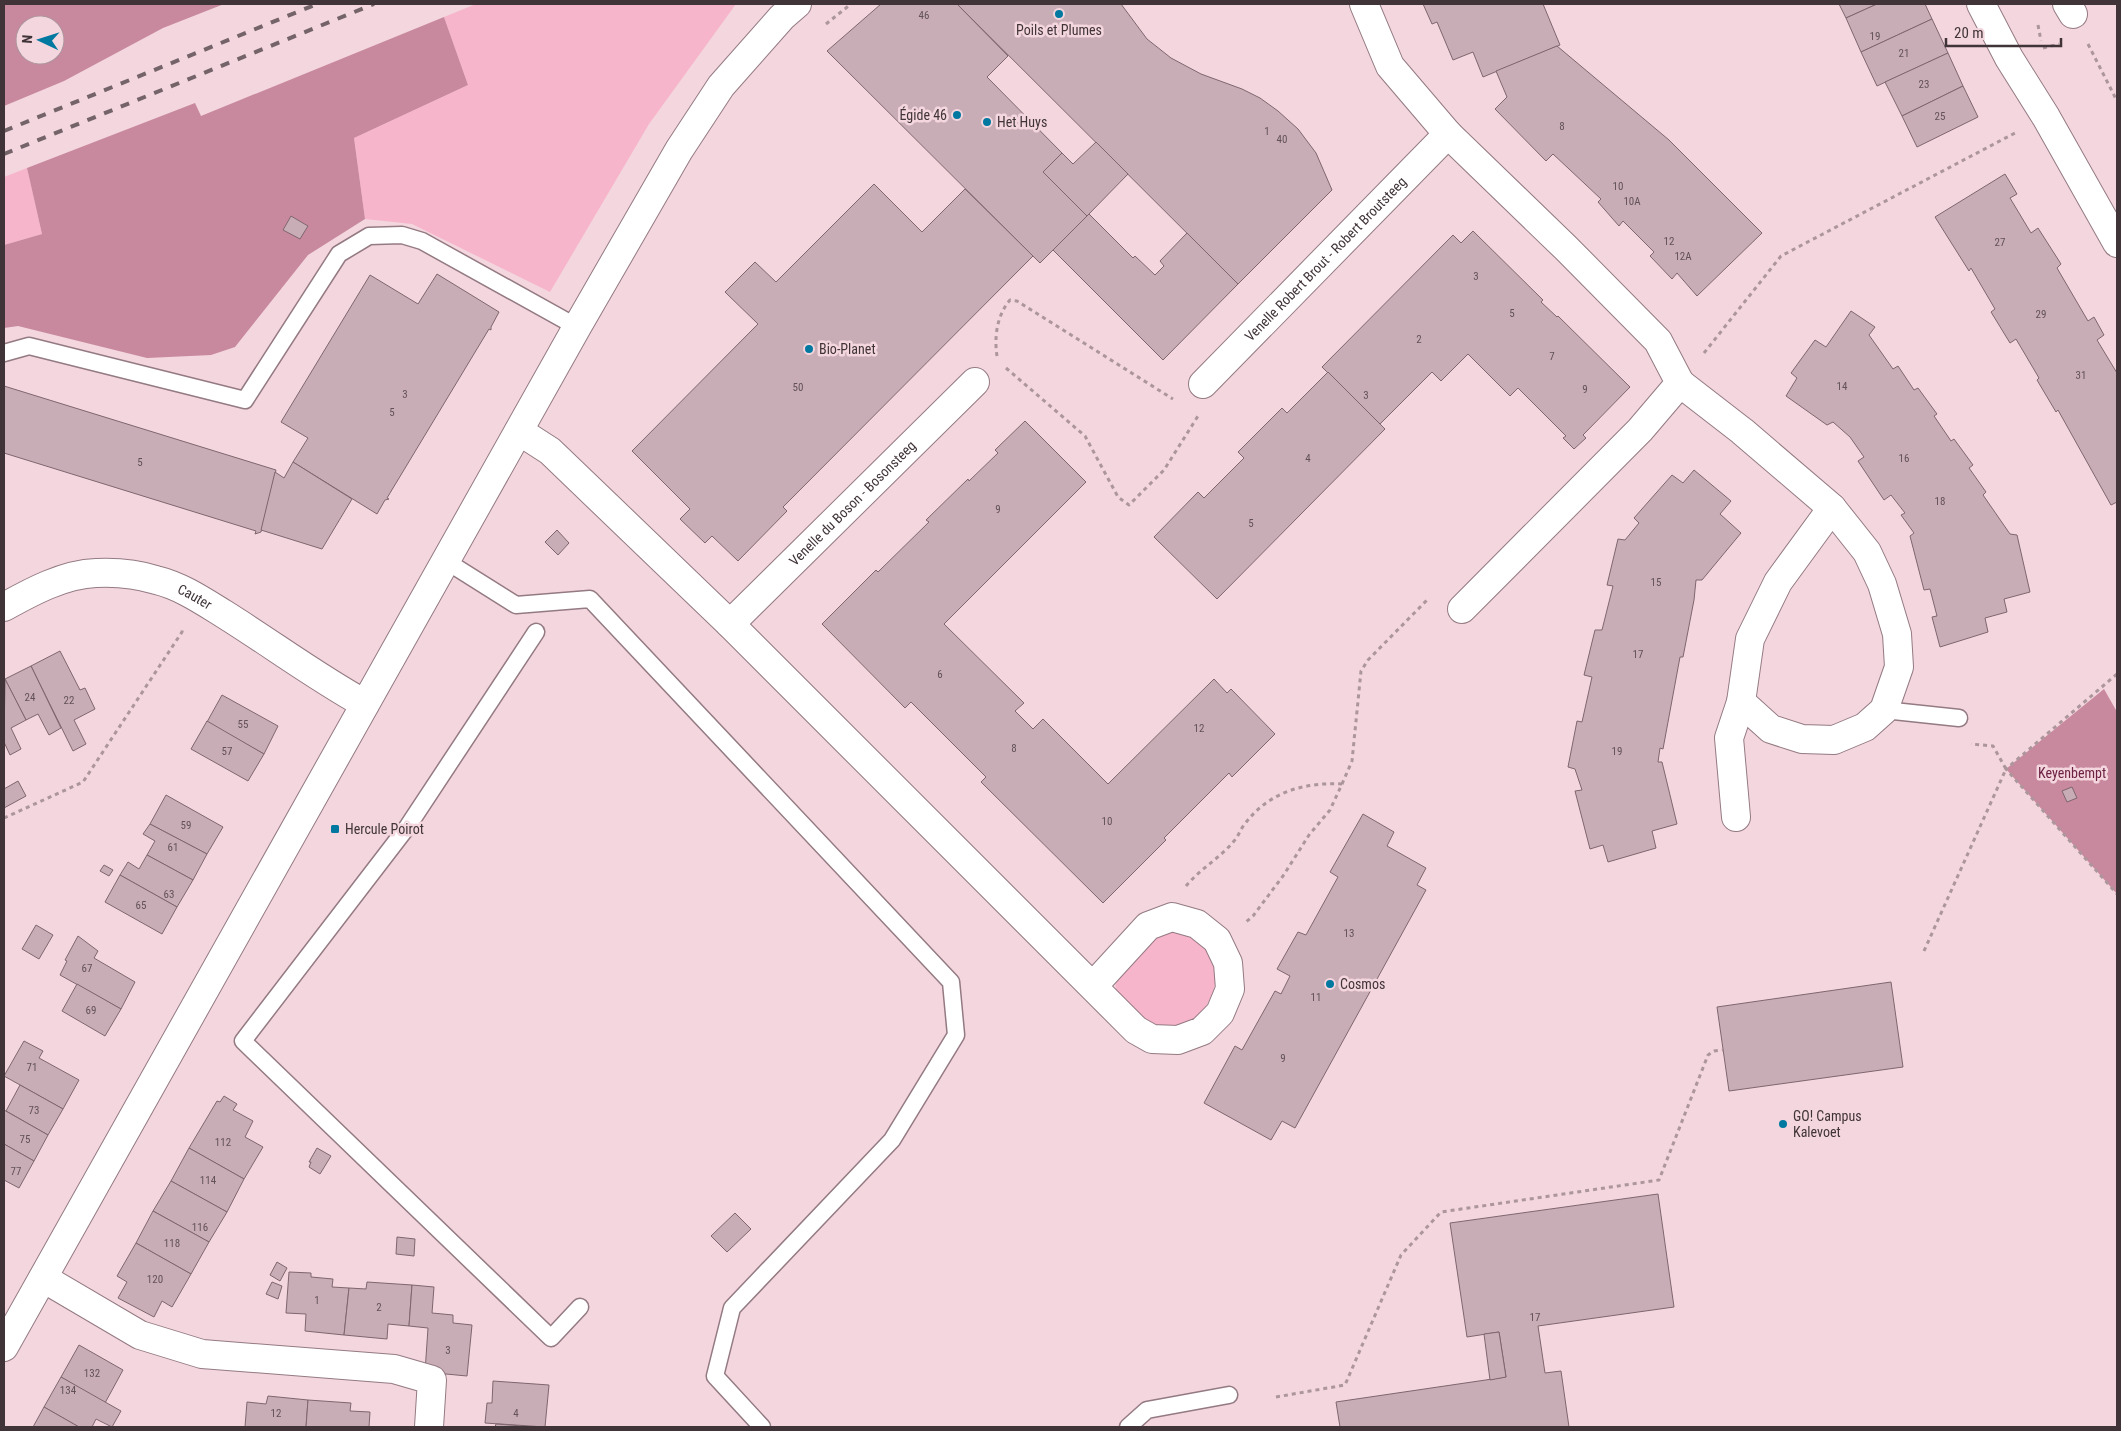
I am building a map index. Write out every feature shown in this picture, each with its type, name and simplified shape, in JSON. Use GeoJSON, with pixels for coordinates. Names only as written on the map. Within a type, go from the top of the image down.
{"type":"FeatureCollection","features":[{"type":"Feature","properties":{"kind":"street"},"geometry":{"type":"LineString","coordinates":[[4,1347],[577,327],[679,150],[721,86],[782,17],[797,4]]}},
{"type":"Feature","properties":{"kind":"street"},"geometry":{"type":"LineString","coordinates":[[1364,4],[1390,66],[1448,134],[1566,248],[1658,341],[1680,383],[1742,431],[1832,508],[1867,552],[1882,584],[1898,634],[1899,667],[1884,710],[1865,727],[1834,740],[1802,739],[1771,729],[1741,702]]}},
{"type":"Feature","properties":{"kind":"street"},"geometry":{"type":"LineString","coordinates":[[1981,4],[2009,58],[2046,117],[2117,243]]}},
{"type":"Feature","properties":{"kind":"street","name":"Venelle Robert Brout - Robert Broutsteeg"},"geometry":{"type":"LineString","coordinates":[[1203,384],[1448,134]]}},
{"type":"Feature","properties":{"kind":"street","name":"Venelle du Boson - Bosonsteeg"},"geometry":{"type":"LineString","coordinates":[[730,624],[975,382]]}},
{"type":"Feature","properties":{"kind":"street"},"geometry":{"type":"LineString","coordinates":[[1462,609],[1640,430],[1680,383]]}},
{"type":"Feature","properties":{"kind":"street"},"geometry":{"type":"LineString","coordinates":[[519,431],[550,451],[730,624],[1136,1030],[1152,1039],[1178,1040],[1202,1031],[1220,1013],[1230,989],[1228,963],[1217,940],[1197,924],[1172,917],[1148,926],[1093,986]]}},
{"type":"Feature","properties":{"kind":"street"},"geometry":{"type":"LineString","coordinates":[[1736,817],[1729,738],[1741,702],[1750,639],[1778,582],[1832,508]]}},
{"type":"Feature","properties":{"kind":"street","name":"Cauter"},"geometry":{"type":"LineString","coordinates":[[7,599],[64,579],[95,573],[127,574],[158,580],[188,592],[262,638],[331,685],[365,704]]}},
{"type":"Feature","properties":{"kind":"street"},"geometry":{"type":"LineString","coordinates":[[43,1278],[140,1335],[202,1354],[394,1369],[432,1380],[429,1427]]}},
{"type":"Feature","properties":{"kind":"lane"},"geometry":{"type":"LineString","coordinates":[[4,353],[29,346],[245,400],[339,254],[369,236],[402,235],[422,241],[577,327]]}},
{"type":"Feature","properties":{"kind":"lane"},"geometry":{"type":"LineString","coordinates":[[446,561],[516,605],[590,599],[951,982],[956,1035],[892,1140],[732,1308],[715,1376],[762,1427]]}},
{"type":"Feature","properties":{"kind":"lane"},"geometry":{"type":"LineString","coordinates":[[536,632],[408,826],[243,1041],[551,1338],[580,1307]]}},
{"type":"Feature","properties":{"kind":"lane"},"geometry":{"type":"LineString","coordinates":[[1884,710],[1959,718]]}},
{"type":"Feature","properties":{"kind":"lane"},"geometry":{"type":"LineString","coordinates":[[1128,1427],[1147,1410],[1229,1395]]}},
{"type":"Feature","properties":{"kind":"path"},"geometry":{"type":"LineString","coordinates":[[2070,9],[2117,101]]}},
{"type":"Feature","properties":{"kind":"path"},"geometry":{"type":"LineString","coordinates":[[2037,22],[2044,56]]}},
{"type":"Feature","properties":{"kind":"path"},"geometry":{"type":"LineString","coordinates":[[1680,383],[1781,256],[2046,117]]}},
{"type":"Feature","properties":{"kind":"path"},"geometry":{"type":"LineString","coordinates":[[1174,401],[1017,301],[1010,300],[1003,308],[994,340],[998,361],[1086,436],[1118,497],[1129,505],[1164,470],[1199,415],[1191,410]]}},
{"type":"Feature","properties":{"kind":"path"},"geometry":{"type":"LineString","coordinates":[[975,382],[998,361]]}},
{"type":"Feature","properties":{"kind":"path"},"geometry":{"type":"LineString","coordinates":[[4,818],[82,782],[182,632],[188,592]]}},
{"type":"Feature","properties":{"kind":"path"},"geometry":{"type":"LineString","coordinates":[[1241,926],[1253,916],[1283,876],[1309,835],[1330,810],[1352,762],[1361,671],[1368,660],[1433,594]]}},
{"type":"Feature","properties":{"kind":"path"},"geometry":{"type":"LineString","coordinates":[[1924,951],[2006,768],[2117,674]]}},
{"type":"Feature","properties":{"kind":"path"},"geometry":{"type":"LineString","coordinates":[[1993,746],[2006,768],[2117,894]]}},
{"type":"Feature","properties":{"kind":"path"},"geometry":{"type":"LineString","coordinates":[[1184,888],[1234,841],[1245,824],[1265,803],[1293,788],[1323,783],[1342,784]]}},
{"type":"Feature","properties":{"kind":"path"},"geometry":{"type":"LineString","coordinates":[[1276,1397],[1345,1385],[1401,1255],[1441,1212],[1659,1180],[1708,1055],[1714,1051],[1723,1050]]}},
{"type":"Feature","properties":{"kind":"shaded area"},"geometry":{"type":"Polygon","coordinates":[[[476,4],[736,4],[649,124],[550,292],[412,224],[365,219],[354,138],[468,85],[444,17],[476,4]]]}},
{"type":"Feature","properties":{"kind":"shaded area"},"geometry":{"type":"Polygon","coordinates":[[[27,168],[42,234],[4,245],[4,177],[27,168]]]}},
{"type":"Feature","properties":{"kind":"shaded area"},"geometry":{"type":"Polygon","coordinates":[[[1185,929],[1211,949],[1218,969],[1213,993],[1202,1014],[1182,1030],[1148,1026],[1140,1023],[1122,1003],[1116,991],[1116,978],[1130,959],[1154,938],[1166,931],[1185,929]]]}},
{"type":"Feature","properties":{"kind":"green space"},"geometry":{"type":"Polygon","coordinates":[[[4,4],[224,4],[163,28],[64,81],[4,106],[4,4]]]}},
{"type":"Feature","properties":{"kind":"green space"},"geometry":{"type":"Polygon","coordinates":[[[444,17],[468,85],[354,138],[365,219],[308,255],[235,347],[211,355],[147,358],[18,326],[4,328],[4,245],[42,234],[27,168],[195,103],[201,116],[444,17]]]}},
{"type":"Feature","properties":{"kind":"green space","name":"Keyenbempt"},"geometry":{"type":"Polygon","coordinates":[[[2104,689],[2117,712],[2117,894],[2006,769],[2104,689]]]}},
{"type":"Feature","properties":{"kind":"building","name":"Égide 46"},"geometry":{"type":"Polygon","coordinates":[[[881,4],[957,4],[1008,56],[987,77],[1062,153],[1043,172],[1087,216],[1040,263],[827,51],[881,4]]]}},
{"type":"Feature","properties":{"kind":"building"},"geometry":{"type":"Polygon","coordinates":[[[957,4],[1121,4],[1147,39],[1171,58],[1201,74],[1242,89],[1260,98],[1278,111],[1298,129],[1316,153],[1332,190],[1238,284],[957,4]]]}},
{"type":"Feature","properties":{"kind":"building"},"geometry":{"type":"Polygon","coordinates":[[[1423,4],[1543,4],[1560,45],[1483,77],[1473,52],[1453,60],[1437,22],[1432,24],[1423,4]]]}},
{"type":"Feature","properties":{"kind":"building"},"geometry":{"type":"Polygon","coordinates":[[[1839,4],[1877,4],[1846,18],[1839,4]]]}},
{"type":"Feature","properties":{"kind":"building"},"geometry":{"type":"Polygon","coordinates":[[[1877,4],[1925,4],[1932,19],[1861,52],[1846,18],[1877,4]]]}},
{"type":"Feature","properties":{"kind":"building"},"geometry":{"type":"Polygon","coordinates":[[[1932,19],[1948,53],[1877,86],[1861,52],[1932,19]]]}},
{"type":"Feature","properties":{"kind":"building"},"geometry":{"type":"Polygon","coordinates":[[[1557,46],[1669,140],[1762,233],[1697,296],[1677,273],[1672,279],[1650,256],[1654,252],[1623,221],[1619,226],[1598,202],[1601,199],[1553,154],[1546,161],[1495,109],[1507,97],[1496,71],[1557,46]]]}},
{"type":"Feature","properties":{"kind":"building"},"geometry":{"type":"Polygon","coordinates":[[[1948,53],[1963,86],[1902,116],[1885,82],[1948,53]]]}},
{"type":"Feature","properties":{"kind":"building"},"geometry":{"type":"Polygon","coordinates":[[[1963,86],[1978,117],[1917,147],[1902,116],[1963,86]]]}},
{"type":"Feature","properties":{"kind":"building"},"geometry":{"type":"Polygon","coordinates":[[[1096,142],[1128,174],[1087,216],[1043,172],[1062,153],[1073,164],[1096,142]]]}},
{"type":"Feature","properties":{"kind":"building"},"geometry":{"type":"Polygon","coordinates":[[[2005,174],[2017,194],[2010,198],[2031,233],[2038,228],[2061,264],[2057,268],[2088,321],[2094,317],[2104,335],[2097,340],[2117,373],[2117,502],[2111,505],[2058,410],[2056,412],[2037,380],[2039,378],[2016,339],[2010,343],[1991,312],[1995,309],[1971,268],[1969,271],[1935,217],[2005,174]]]}},
{"type":"Feature","properties":{"kind":"building"},"geometry":{"type":"Polygon","coordinates":[[[874,184],[922,232],[965,189],[1033,256],[783,507],[787,511],[738,561],[712,536],[705,543],[680,519],[690,509],[632,451],[758,324],[725,292],[755,262],[776,282],[874,184]]]}},
{"type":"Feature","properties":{"kind":"building"},"geometry":{"type":"Polygon","coordinates":[[[1089,214],[1133,258],[1135,256],[1155,275],[1164,266],[1160,261],[1187,233],[1238,284],[1163,360],[1053,250],[1089,214]]]}},
{"type":"Feature","properties":{"kind":"building"},"geometry":{"type":"Polygon","coordinates":[[[291,216],[308,226],[300,239],[283,230],[291,216]]]}},
{"type":"Feature","properties":{"kind":"building"},"geometry":{"type":"Polygon","coordinates":[[[1473,231],[1543,300],[1541,302],[1558,316],[1630,387],[1583,435],[1586,438],[1574,449],[1563,438],[1566,436],[1518,388],[1510,396],[1468,354],[1441,381],[1432,372],[1380,424],[1322,367],[1453,235],[1461,243],[1473,231]]]}},
{"type":"Feature","properties":{"kind":"building"},"geometry":{"type":"Polygon","coordinates":[[[437,274],[499,312],[491,330],[489,329],[387,498],[389,499],[385,500],[377,514],[293,462],[308,438],[281,422],[370,275],[418,304],[437,274]]]}},
{"type":"Feature","properties":{"kind":"building"},"geometry":{"type":"Polygon","coordinates":[[[1851,311],[1875,327],[1869,335],[1893,369],[1898,366],[1914,390],[1918,388],[1937,414],[1934,416],[1951,441],[1954,439],[1973,465],[1969,468],[1986,492],[1983,495],[2010,534],[2017,535],[2030,592],[2004,599],[2007,612],[1985,618],[1988,632],[1940,647],[1932,617],[1937,616],[1930,589],[1924,590],[1910,536],[1914,533],[1901,515],[1905,513],[1891,495],[1884,500],[1858,461],[1864,457],[1850,437],[1833,422],[1827,425],[1786,396],[1797,378],[1791,373],[1815,340],[1826,347],[1851,311]]]}},
{"type":"Feature","properties":{"kind":"building"},"geometry":{"type":"Polygon","coordinates":[[[1328,372],[1385,429],[1217,599],[1154,537],[1198,492],[1204,498],[1244,458],[1238,452],[1282,408],[1287,413],[1328,372]]]}},
{"type":"Feature","properties":{"kind":"building"},"geometry":{"type":"Polygon","coordinates":[[[4,386],[276,470],[261,532],[255,534],[256,531],[4,453],[4,386]]]}},
{"type":"Feature","properties":{"kind":"building"},"geometry":{"type":"Polygon","coordinates":[[[1025,421],[1086,482],[944,624],[1024,703],[1015,711],[1033,729],[1043,719],[1108,784],[1214,679],[1227,693],[1231,689],[1275,734],[1232,777],[1229,773],[1103,903],[981,782],[986,777],[911,702],[905,708],[822,624],[876,570],[878,572],[929,522],[926,520],[968,479],[969,481],[998,453],[995,450],[1025,421]]]}},
{"type":"Feature","properties":{"kind":"building"},"geometry":{"type":"Polygon","coordinates":[[[293,462],[352,499],[322,549],[261,530],[275,472],[284,478],[293,462]]]}},
{"type":"Feature","properties":{"kind":"building"},"geometry":{"type":"Polygon","coordinates":[[[1694,470],[1731,501],[1720,514],[1741,533],[1702,580],[1696,580],[1683,657],[1680,657],[1663,749],[1660,748],[1658,762],[1662,762],[1677,824],[1652,831],[1656,848],[1608,862],[1603,845],[1590,849],[1575,791],[1582,790],[1575,769],[1568,767],[1577,721],[1582,722],[1592,677],[1584,675],[1595,630],[1602,630],[1613,586],[1607,585],[1618,539],[1625,540],[1639,523],[1634,518],[1672,475],[1683,483],[1694,470]]]}},
{"type":"Feature","properties":{"kind":"building"},"geometry":{"type":"Polygon","coordinates":[[[557,530],[569,543],[558,555],[545,542],[557,530]]]}},
{"type":"Feature","properties":{"kind":"building"},"geometry":{"type":"Polygon","coordinates":[[[60,651],[80,690],[85,688],[95,709],[74,720],[86,744],[73,751],[31,666],[60,651]]]}},
{"type":"Feature","properties":{"kind":"building"},"geometry":{"type":"Polygon","coordinates":[[[31,666],[61,728],[49,735],[38,714],[26,720],[5,679],[31,666]]]}},
{"type":"Feature","properties":{"kind":"building"},"geometry":{"type":"Polygon","coordinates":[[[5,679],[26,720],[11,728],[21,749],[10,755],[4,742],[5,679]]]}},
{"type":"Feature","properties":{"kind":"building"},"geometry":{"type":"Polygon","coordinates":[[[222,695],[278,726],[264,754],[207,722],[222,695]]]}},
{"type":"Feature","properties":{"kind":"building"},"geometry":{"type":"Polygon","coordinates":[[[207,721],[264,754],[248,781],[191,749],[207,721]]]}},
{"type":"Feature","properties":{"kind":"building"},"geometry":{"type":"Polygon","coordinates":[[[18,781],[26,796],[4,808],[4,789],[18,781]]]}},
{"type":"Feature","properties":{"kind":"building"},"geometry":{"type":"Polygon","coordinates":[[[2072,787],[2077,798],[2067,802],[2062,791],[2072,787]]]}},
{"type":"Feature","properties":{"kind":"building"},"geometry":{"type":"Polygon","coordinates":[[[166,795],[223,827],[207,854],[150,824],[166,795]]]}},
{"type":"Feature","properties":{"kind":"building","name":"Cosmos"},"geometry":{"type":"Polygon","coordinates":[[[1363,814],[1394,832],[1387,846],[1426,868],[1417,885],[1426,890],[1295,1128],[1282,1121],[1271,1140],[1204,1103],[1235,1046],[1242,1050],[1275,991],[1281,994],[1290,976],[1277,969],[1298,932],[1306,935],[1338,877],[1330,872],[1363,814]]]}},
{"type":"Feature","properties":{"kind":"building"},"geometry":{"type":"Polygon","coordinates":[[[150,824],[207,854],[193,880],[147,855],[155,841],[143,834],[150,824]]]}},
{"type":"Feature","properties":{"kind":"building"},"geometry":{"type":"Polygon","coordinates":[[[147,855],[193,880],[177,907],[120,875],[128,862],[139,869],[147,855]]]}},
{"type":"Feature","properties":{"kind":"building"},"geometry":{"type":"Polygon","coordinates":[[[104,865],[113,870],[109,876],[100,871],[104,865]]]}},
{"type":"Feature","properties":{"kind":"building"},"geometry":{"type":"Polygon","coordinates":[[[120,875],[177,907],[162,934],[105,902],[120,875]]]}},
{"type":"Feature","properties":{"kind":"building"},"geometry":{"type":"Polygon","coordinates":[[[36,925],[53,935],[39,959],[22,949],[36,925]]]}},
{"type":"Feature","properties":{"kind":"building"},"geometry":{"type":"Polygon","coordinates":[[[78,936],[98,951],[94,958],[135,982],[121,1009],[60,975],[67,961],[65,960],[78,936]]]}},
{"type":"Feature","properties":{"kind":"building"},"geometry":{"type":"Polygon","coordinates":[[[1891,982],[1903,1067],[1729,1091],[1717,1007],[1891,982]]]}},
{"type":"Feature","properties":{"kind":"building"},"geometry":{"type":"Polygon","coordinates":[[[77,984],[121,1009],[105,1036],[62,1011],[77,984]]]}},
{"type":"Feature","properties":{"kind":"building"},"geometry":{"type":"Polygon","coordinates":[[[24,1041],[43,1051],[39,1058],[79,1080],[63,1109],[4,1076],[24,1041]]]}},
{"type":"Feature","properties":{"kind":"building"},"geometry":{"type":"Polygon","coordinates":[[[20,1085],[63,1109],[48,1135],[6,1111],[20,1085]]]}},
{"type":"Feature","properties":{"kind":"building"},"geometry":{"type":"Polygon","coordinates":[[[224,1096],[237,1104],[233,1110],[253,1121],[245,1137],[263,1147],[244,1179],[189,1148],[217,1101],[220,1102],[224,1096]]]}},
{"type":"Feature","properties":{"kind":"building"},"geometry":{"type":"Polygon","coordinates":[[[4,1110],[48,1135],[34,1161],[4,1144],[4,1110]]]}},
{"type":"Feature","properties":{"kind":"building"},"geometry":{"type":"Polygon","coordinates":[[[4,1144],[34,1161],[19,1188],[4,1180],[4,1144]]]}},
{"type":"Feature","properties":{"kind":"building"},"geometry":{"type":"Polygon","coordinates":[[[189,1148],[244,1179],[227,1212],[171,1181],[189,1148]]]}},
{"type":"Feature","properties":{"kind":"building"},"geometry":{"type":"Polygon","coordinates":[[[317,1148],[331,1156],[320,1174],[309,1167],[311,1162],[309,1162],[317,1148]]]}},
{"type":"Feature","properties":{"kind":"building"},"geometry":{"type":"Polygon","coordinates":[[[171,1181],[227,1212],[209,1242],[153,1211],[171,1181]]]}},
{"type":"Feature","properties":{"kind":"building"},"geometry":{"type":"Polygon","coordinates":[[[1658,1194],[1674,1307],[1538,1326],[1545,1373],[1561,1371],[1569,1427],[1340,1427],[1336,1402],[1506,1377],[1499,1332],[1467,1337],[1450,1223],[1658,1194]]]}},
{"type":"Feature","properties":{"kind":"building"},"geometry":{"type":"Polygon","coordinates":[[[153,1211],[209,1242],[191,1274],[136,1243],[153,1211]]]}},
{"type":"Feature","properties":{"kind":"building"},"geometry":{"type":"Polygon","coordinates":[[[735,1213],[751,1229],[727,1252],[711,1236],[735,1213]]]}},
{"type":"Feature","properties":{"kind":"building"},"geometry":{"type":"Polygon","coordinates":[[[397,1237],[415,1239],[414,1256],[396,1254],[397,1237]]]}},
{"type":"Feature","properties":{"kind":"building"},"geometry":{"type":"Polygon","coordinates":[[[136,1243],[191,1274],[172,1307],[162,1301],[154,1317],[118,1298],[127,1282],[117,1276],[136,1243]]]}},
{"type":"Feature","properties":{"kind":"building"},"geometry":{"type":"Polygon","coordinates":[[[277,1262],[287,1268],[280,1281],[270,1275],[277,1262]]]}},
{"type":"Feature","properties":{"kind":"building"},"geometry":{"type":"Polygon","coordinates":[[[289,1272],[311,1273],[311,1277],[333,1279],[332,1287],[349,1288],[344,1335],[305,1331],[306,1314],[286,1313],[289,1272]]]}},
{"type":"Feature","properties":{"kind":"building"},"geometry":{"type":"Polygon","coordinates":[[[272,1282],[282,1286],[278,1299],[266,1294],[272,1282]]]}},
{"type":"Feature","properties":{"kind":"building"},"geometry":{"type":"Polygon","coordinates":[[[367,1282],[412,1285],[409,1326],[388,1324],[387,1339],[344,1335],[349,1288],[366,1289],[367,1282]]]}},
{"type":"Feature","properties":{"kind":"building"},"geometry":{"type":"Polygon","coordinates":[[[412,1285],[434,1287],[432,1313],[453,1315],[453,1323],[472,1325],[467,1376],[425,1372],[428,1328],[409,1326],[412,1285]]]}},
{"type":"Feature","properties":{"kind":"building"},"geometry":{"type":"Polygon","coordinates":[[[1499,1332],[1506,1377],[1490,1380],[1484,1334],[1499,1332]]]}},
{"type":"Feature","properties":{"kind":"building"},"geometry":{"type":"Polygon","coordinates":[[[79,1345],[123,1370],[105,1403],[61,1377],[79,1345]]]}},
{"type":"Feature","properties":{"kind":"building"},"geometry":{"type":"Polygon","coordinates":[[[61,1377],[121,1411],[112,1427],[96,1419],[92,1427],[79,1427],[44,1407],[61,1377]]]}},
{"type":"Feature","properties":{"kind":"building"},"geometry":{"type":"Polygon","coordinates":[[[493,1381],[549,1385],[545,1427],[485,1423],[487,1403],[492,1403],[493,1381]]]}},
{"type":"Feature","properties":{"kind":"building"},"geometry":{"type":"Polygon","coordinates":[[[268,1396],[308,1400],[306,1427],[245,1427],[247,1402],[266,1404],[268,1396]]]}},
{"type":"Feature","properties":{"kind":"building"},"geometry":{"type":"Polygon","coordinates":[[[308,1400],[351,1403],[350,1411],[370,1412],[369,1427],[306,1427],[308,1400]]]}},
{"type":"Feature","properties":{"kind":"building"},"geometry":{"type":"Polygon","coordinates":[[[44,1407],[79,1427],[33,1427],[44,1407]]]}},
{"type":"Feature","properties":{"kind":"building"},"geometry":{"type":"Polygon","coordinates":[[[496,1424],[536,1427],[495,1427],[496,1424]]]}},
{"type":"Feature","properties":{"kind":"railway"},"geometry":{"type":"LineString","coordinates":[[4,131],[317,4]]}},
{"type":"Feature","properties":{"kind":"railway"},"geometry":{"type":"LineString","coordinates":[[4,154],[374,4]]}},
{"type":"Feature","properties":{"kind":"place","name":"Poils et Plumes"},"geometry":{"type":"Point","coordinates":[1059,14]}},
{"type":"Feature","properties":{"kind":"place","name":"Égide 46"},"geometry":{"type":"Point","coordinates":[957,115]}},
{"type":"Feature","properties":{"kind":"place","name":"Het Huys"},"geometry":{"type":"Point","coordinates":[987,122]}},
{"type":"Feature","properties":{"kind":"place","name":"Bio-Planet"},"geometry":{"type":"Point","coordinates":[809,349]}},
{"type":"Feature","properties":{"kind":"place","name":"Hercule Poirot"},"geometry":{"type":"Point","coordinates":[335,829]}},
{"type":"Feature","properties":{"kind":"place","name":"Cosmos"},"geometry":{"type":"Point","coordinates":[1330,984]}},
{"type":"Feature","properties":{"kind":"place","name":"GO! Campus Kalevoet"},"geometry":{"type":"Point","coordinates":[1783,1124]}}]}
